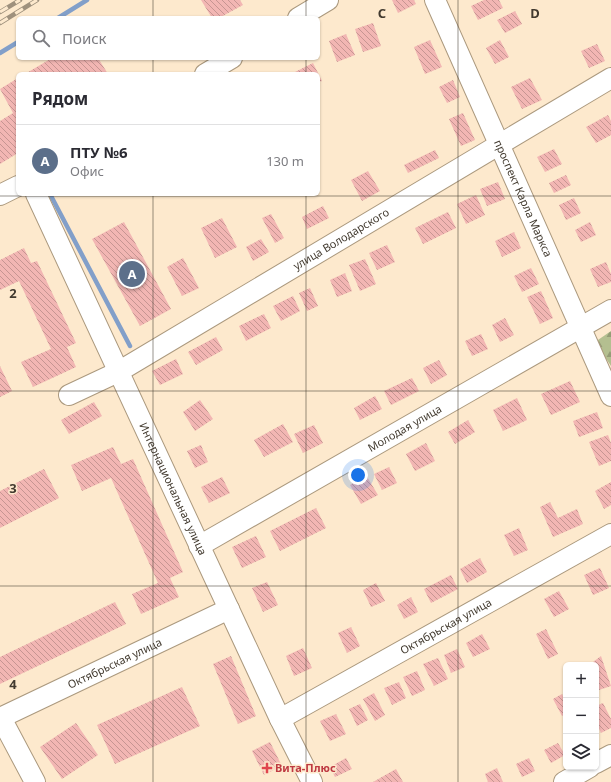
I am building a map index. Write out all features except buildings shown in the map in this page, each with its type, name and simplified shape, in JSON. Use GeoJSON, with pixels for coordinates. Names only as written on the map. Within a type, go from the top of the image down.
{"type":"FeatureCollection","features":[{"type":"Feature","properties":{"kind":"street"},"geometry":{"type":"LineString","coordinates":[[301,16],[328,0]]}},
{"type":"Feature","properties":{"kind":"street","name":"проспект Карла Маркса"},"geometry":{"type":"LineString","coordinates":[[435,0],[611,396]]}},
{"type":"Feature","properties":{"kind":"street"},"geometry":{"type":"LineString","coordinates":[[208,72],[229,60]]}},
{"type":"Feature","properties":{"kind":"street","name":"улица Володарского"},"geometry":{"type":"LineString","coordinates":[[69,396],[118,372],[611,78]]}},
{"type":"Feature","properties":{"kind":"street"},"geometry":{"type":"LineString","coordinates":[[0,195],[16,187]]}},
{"type":"Feature","properties":{"kind":"street","name":"Интернациональная улица"},"geometry":{"type":"LineString","coordinates":[[37,196],[280,719],[312,782]]}},
{"type":"Feature","properties":{"kind":"street","name":"Молодая улица"},"geometry":{"type":"LineString","coordinates":[[199,546],[611,310]]}},
{"type":"Feature","properties":{"kind":"street","name":"Октябрьская улица"},"geometry":{"type":"LineString","coordinates":[[280,719],[611,534]]}},
{"type":"Feature","properties":{"kind":"street","name":"Октябрьская улица"},"geometry":{"type":"LineString","coordinates":[[0,718],[229,609]]}},
{"type":"Feature","properties":{"kind":"street"},"geometry":{"type":"LineString","coordinates":[[0,718],[35,782]]}},
{"type":"Feature","properties":{"kind":"street"},"geometry":{"type":"LineString","coordinates":[[599,761],[611,755]]}},
{"type":"Feature","properties":{"kind":"street"},"geometry":{"type":"LineString","coordinates":[[564,782],[585,770]]}},
{"type":"Feature","properties":{"kind":"green space"},"geometry":{"type":"Polygon","coordinates":[[[611,331],[611,366],[595,342],[611,331]]]}},
{"type":"Feature","properties":{"kind":"waterway"},"geometry":{"type":"LineString","coordinates":[[61,16],[87,0]]}},
{"type":"Feature","properties":{"kind":"waterway"},"geometry":{"type":"LineString","coordinates":[[0,53],[16,43]]}},
{"type":"Feature","properties":{"kind":"waterway"},"geometry":{"type":"LineString","coordinates":[[51,196],[130,346]]}},
{"type":"Feature","properties":{"kind":"railway"},"geometry":{"type":"LineString","coordinates":[[0,12],[20,0]]}},
{"type":"Feature","properties":{"kind":"railway"},"geometry":{"type":"LineString","coordinates":[[0,23],[37,0]]}},
{"type":"Feature","properties":{"kind":"place","name":"ПТУ №6"},"geometry":{"type":"Point","coordinates":[132,274]}},
{"type":"Feature","properties":{"kind":"place","name":"Вита-Плюс"},"geometry":{"type":"Point","coordinates":[267,768]}}]}
